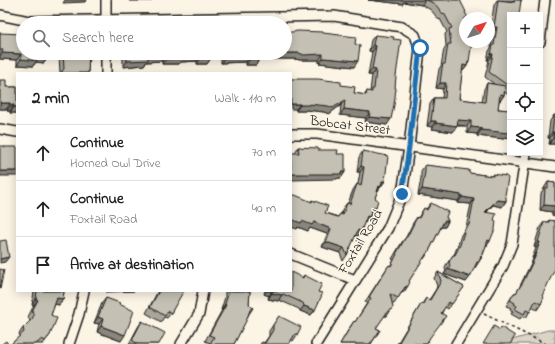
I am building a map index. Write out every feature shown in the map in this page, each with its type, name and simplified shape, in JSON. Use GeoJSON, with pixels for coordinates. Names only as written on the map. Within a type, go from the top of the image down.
{"type":"FeatureCollection","features":[{"type":"Feature","properties":{"kind":"street"},"geometry":{"type":"LineString","coordinates":[[106,0],[106,16]]}},
{"type":"Feature","properties":{"kind":"street"},"geometry":{"type":"LineString","coordinates":[[543,17],[545,0]]}},
{"type":"Feature","properties":{"kind":"street","name":"Foxtail Road"},"geometry":{"type":"LineString","coordinates":[[0,16],[16,19]]}},
{"type":"Feature","properties":{"kind":"street","name":"Foxtail Road"},"geometry":{"type":"LineString","coordinates":[[292,17],[334,16],[402,26],[415,35],[420,48],[402,194],[388,228],[316,344]]}},
{"type":"Feature","properties":{"kind":"street"},"geometry":{"type":"LineString","coordinates":[[106,60],[106,72]]}},
{"type":"Feature","properties":{"kind":"street"},"geometry":{"type":"LineString","coordinates":[[0,129],[16,132]]}},
{"type":"Feature","properties":{"kind":"street","name":"Bobcat Street"},"geometry":{"type":"LineString","coordinates":[[292,134],[317,134],[555,167]]}},
{"type":"Feature","properties":{"kind":"street"},"geometry":{"type":"LineString","coordinates":[[456,344],[503,266],[512,244],[526,156]]}},
{"type":"Feature","properties":{"kind":"street"},"geometry":{"type":"LineString","coordinates":[[292,254],[355,280]]}},
{"type":"Feature","properties":{"kind":"street"},"geometry":{"type":"LineString","coordinates":[[70,344],[84,292]]}},
{"type":"Feature","properties":{"kind":"street"},"geometry":{"type":"LineString","coordinates":[[181,344],[199,314],[203,292]]}},
{"type":"Feature","properties":{"kind":"path"},"geometry":{"type":"LineString","coordinates":[[476,310],[546,344]]}},
{"type":"Feature","properties":{"kind":"green space"},"geometry":{"type":"Polygon","coordinates":[[[548,330],[555,330],[555,344],[511,344],[512,340],[548,330]]]}},
{"type":"Feature","properties":{"kind":"building"},"geometry":{"type":"Polygon","coordinates":[[[427,0],[460,0],[466,12],[459,12],[459,48],[471,48],[467,66],[463,65],[459,99],[485,102],[487,83],[505,86],[504,95],[500,94],[498,109],[507,110],[507,133],[481,130],[481,128],[471,127],[471,121],[458,120],[457,126],[431,121],[434,98],[445,98],[446,83],[440,83],[448,44],[451,44],[449,29],[452,28],[444,13],[443,14],[435,4],[427,0]]]}},
{"type":"Feature","properties":{"kind":"building"},"geometry":{"type":"Polygon","coordinates":[[[498,0],[515,2],[513,0],[521,0],[519,12],[507,12],[507,85],[489,72],[493,54],[491,54],[492,48],[495,48],[497,27],[495,27],[498,0]]]}},
{"type":"Feature","properties":{"kind":"building"},"geometry":{"type":"Polygon","coordinates":[[[292,32],[323,32],[356,37],[355,44],[360,45],[358,61],[323,58],[323,54],[304,55],[292,53],[292,32]]]}},
{"type":"Feature","properties":{"kind":"building"},"geometry":{"type":"Polygon","coordinates":[[[0,33],[16,34],[16,54],[2,53],[3,50],[0,50],[0,33]]]}},
{"type":"Feature","properties":{"kind":"building"},"geometry":{"type":"Polygon","coordinates":[[[375,35],[394,37],[393,39],[401,40],[394,105],[391,119],[369,117],[370,112],[344,109],[345,100],[333,108],[309,104],[292,104],[292,79],[318,79],[341,82],[341,85],[355,87],[354,93],[366,95],[367,91],[372,92],[372,89],[374,89],[376,70],[372,69],[376,46],[373,45],[375,35]]]}},
{"type":"Feature","properties":{"kind":"building"},"geometry":{"type":"Polygon","coordinates":[[[63,60],[89,60],[88,72],[62,72],[64,69],[63,60]]]}},
{"type":"Feature","properties":{"kind":"building"},"geometry":{"type":"Polygon","coordinates":[[[127,60],[148,60],[127,61],[127,60]]]}},
{"type":"Feature","properties":{"kind":"building"},"geometry":{"type":"Polygon","coordinates":[[[0,80],[6,80],[6,87],[16,87],[16,107],[10,103],[0,103],[0,80]]]}},
{"type":"Feature","properties":{"kind":"building"},"geometry":{"type":"Polygon","coordinates":[[[554,115],[555,138],[553,138],[554,132],[552,132],[554,115]]]}},
{"type":"Feature","properties":{"kind":"building"},"geometry":{"type":"Polygon","coordinates":[[[0,146],[16,147],[16,171],[0,171],[0,146]]]}},
{"type":"Feature","properties":{"kind":"building"},"geometry":{"type":"Polygon","coordinates":[[[298,147],[318,148],[318,150],[338,150],[337,154],[345,154],[345,172],[341,172],[341,174],[292,174],[292,153],[299,153],[298,147]]]}},
{"type":"Feature","properties":{"kind":"building"},"geometry":{"type":"Polygon","coordinates":[[[363,151],[388,156],[385,181],[382,181],[381,187],[379,186],[375,198],[378,200],[376,207],[374,206],[369,217],[367,216],[361,231],[358,230],[347,255],[344,248],[326,242],[331,229],[314,222],[312,225],[292,219],[292,195],[328,206],[325,213],[338,217],[340,214],[343,215],[347,203],[350,204],[357,184],[361,186],[364,167],[361,166],[363,151]]]}},
{"type":"Feature","properties":{"kind":"building"},"geometry":{"type":"Polygon","coordinates":[[[425,165],[469,170],[469,173],[493,176],[493,174],[506,176],[508,178],[505,195],[506,201],[497,200],[485,212],[496,214],[494,220],[496,221],[495,229],[490,241],[488,240],[482,257],[481,256],[479,262],[477,262],[470,277],[448,269],[450,260],[453,255],[455,255],[465,229],[467,225],[469,225],[474,199],[462,197],[462,195],[422,189],[425,165]]]}},
{"type":"Feature","properties":{"kind":"building"},"geometry":{"type":"Polygon","coordinates":[[[548,182],[555,183],[555,206],[544,205],[545,188],[548,188],[548,182]]]}},
{"type":"Feature","properties":{"kind":"building"},"geometry":{"type":"Polygon","coordinates":[[[431,203],[448,212],[446,217],[448,221],[444,221],[428,253],[409,281],[408,286],[405,287],[398,298],[390,294],[393,307],[388,311],[376,328],[380,330],[370,344],[340,344],[354,321],[355,322],[371,298],[369,297],[389,265],[391,266],[396,254],[417,217],[419,218],[424,208],[427,210],[431,203]]]}},
{"type":"Feature","properties":{"kind":"building"},"geometry":{"type":"Polygon","coordinates":[[[549,220],[555,221],[555,269],[542,296],[544,297],[541,304],[535,301],[530,312],[526,310],[524,314],[515,309],[517,306],[510,300],[523,282],[537,253],[540,242],[538,242],[544,222],[549,222],[549,220]]]}},
{"type":"Feature","properties":{"kind":"building"},"geometry":{"type":"Polygon","coordinates":[[[6,240],[9,257],[0,259],[0,241],[6,240]]]}},
{"type":"Feature","properties":{"kind":"building"},"geometry":{"type":"Polygon","coordinates":[[[0,269],[4,270],[0,289],[0,269]]]}},
{"type":"Feature","properties":{"kind":"building"},"geometry":{"type":"Polygon","coordinates":[[[292,272],[303,278],[304,275],[322,284],[318,292],[322,293],[322,295],[315,310],[304,306],[303,303],[283,294],[272,293],[292,292],[292,272]]]}},
{"type":"Feature","properties":{"kind":"building"},"geometry":{"type":"Polygon","coordinates":[[[438,272],[464,287],[452,304],[449,302],[441,313],[446,316],[426,344],[398,344],[421,304],[423,304],[426,298],[430,300],[440,283],[441,281],[438,272]]]}},
{"type":"Feature","properties":{"kind":"building"},"geometry":{"type":"Polygon","coordinates":[[[37,292],[64,292],[63,299],[57,298],[51,315],[57,318],[50,335],[45,341],[42,339],[36,344],[11,344],[24,332],[23,328],[32,319],[34,315],[32,311],[38,300],[36,299],[37,292]]]}},
{"type":"Feature","properties":{"kind":"building"},"geometry":{"type":"Polygon","coordinates":[[[158,292],[183,292],[171,313],[168,311],[165,316],[150,307],[158,292]]]}},
{"type":"Feature","properties":{"kind":"building"},"geometry":{"type":"Polygon","coordinates":[[[229,292],[250,292],[249,304],[253,308],[250,310],[234,344],[210,344],[214,337],[209,335],[226,305],[229,292]]]}},
{"type":"Feature","properties":{"kind":"building"},"geometry":{"type":"Polygon","coordinates":[[[106,298],[120,303],[119,304],[134,311],[125,335],[101,326],[103,319],[98,317],[106,298]]]}},
{"type":"Feature","properties":{"kind":"building"},"geometry":{"type":"Polygon","coordinates":[[[279,316],[301,327],[297,335],[295,334],[289,344],[260,344],[262,342],[265,343],[279,316]]]}},
{"type":"Feature","properties":{"kind":"building"},"geometry":{"type":"Polygon","coordinates":[[[142,321],[165,333],[159,344],[138,344],[132,340],[142,321]]]}},
{"type":"Feature","properties":{"kind":"building"},"geometry":{"type":"Polygon","coordinates":[[[494,326],[500,330],[501,327],[515,336],[510,344],[483,344],[494,326]]]}},
{"type":"Feature","properties":{"kind":"route"},"geometry":{"type":"LineString","coordinates":[[402,194],[420,48]]}}]}
